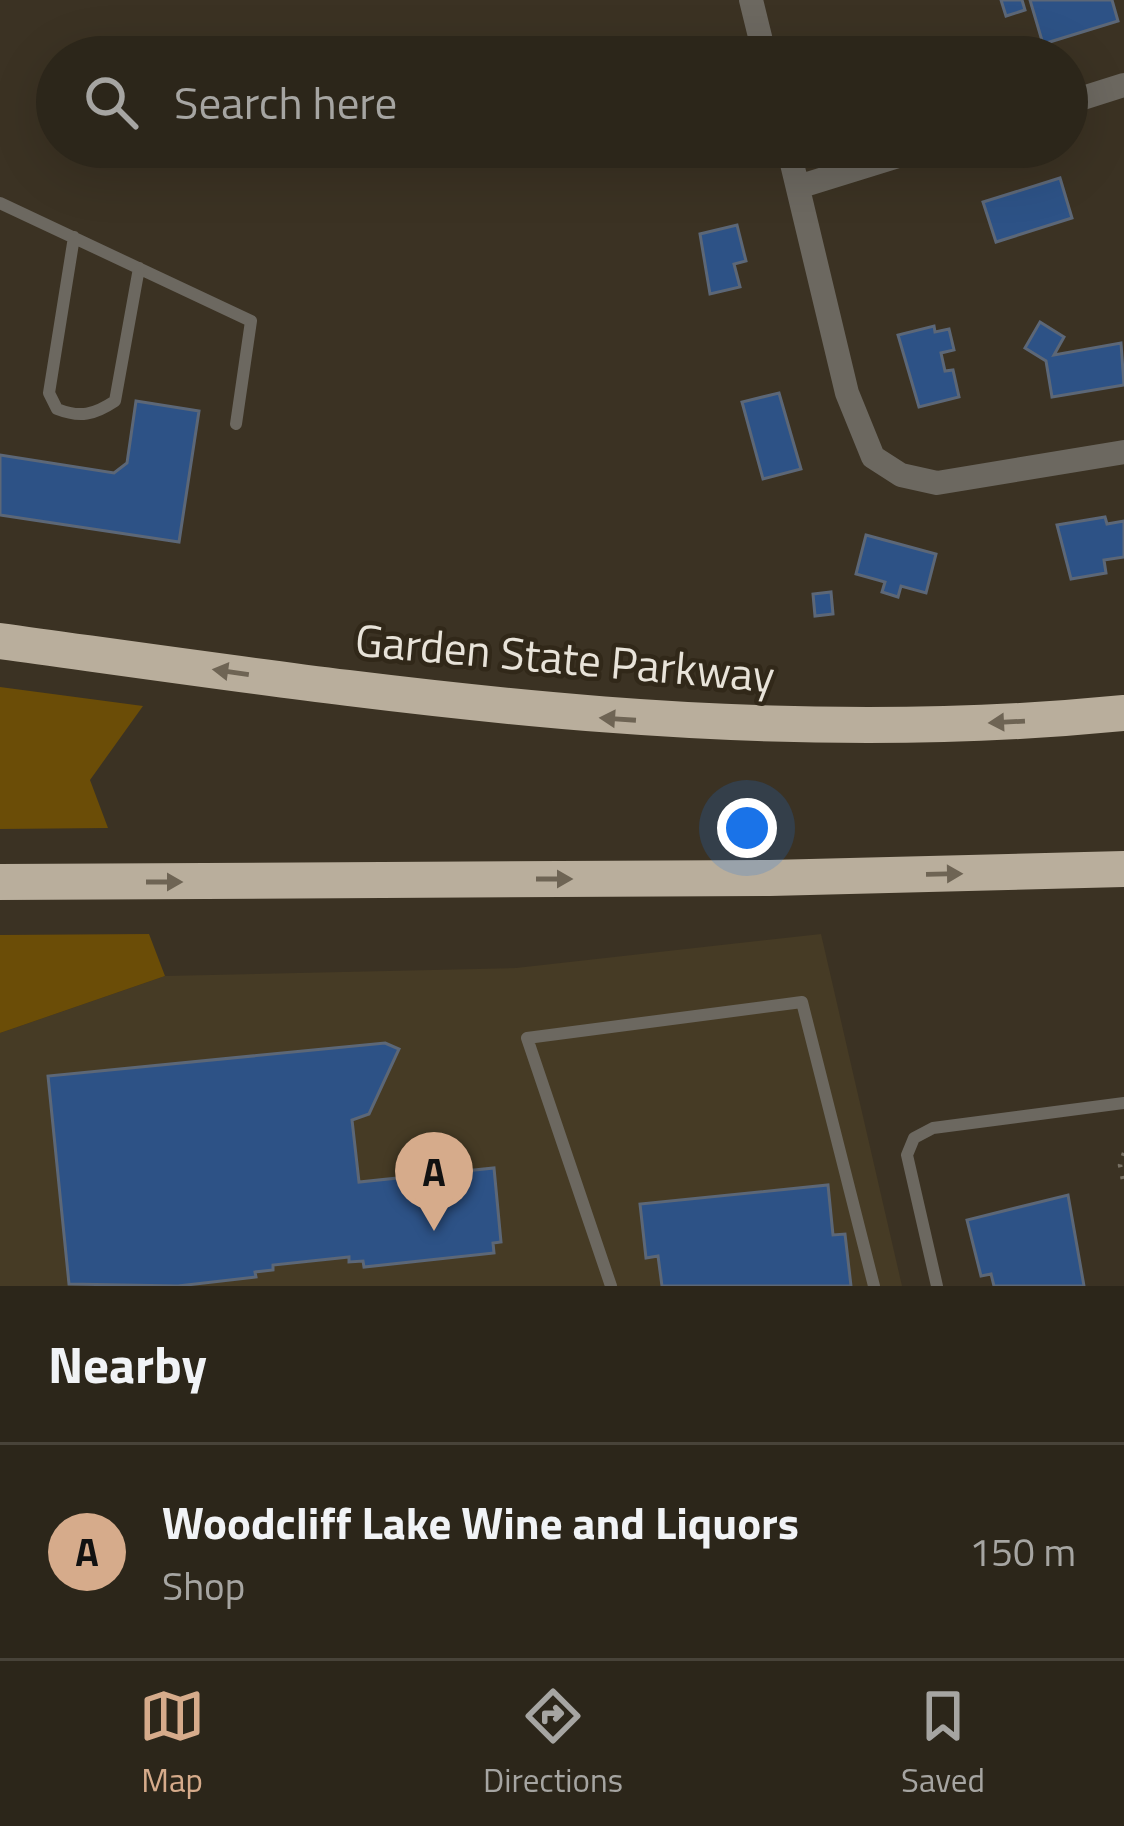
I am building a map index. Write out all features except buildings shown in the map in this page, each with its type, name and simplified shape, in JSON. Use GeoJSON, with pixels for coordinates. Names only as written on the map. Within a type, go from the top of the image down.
{"type":"FeatureCollection","features":[{"type":"Feature","properties":{"kind":"highway","name":"Garden State Parkway"},"geometry":{"type":"LineString","coordinates":[[0,640],[569,716],[819,727],[1124,713]]}},
{"type":"Feature","properties":{"kind":"highway"},"geometry":{"type":"LineString","coordinates":[[0,883],[749,878],[1124,869]]}},
{"type":"Feature","properties":{"kind":"street"},"geometry":{"type":"LineString","coordinates":[[751,0],[760,36]]}},
{"type":"Feature","properties":{"kind":"street"},"geometry":{"type":"LineString","coordinates":[[1088,97],[1124,86]]}},
{"type":"Feature","properties":{"kind":"street"},"geometry":{"type":"LineString","coordinates":[[793,168],[854,418],[863,442],[886,467],[918,481],[957,482],[1124,452]]}},
{"type":"Feature","properties":{"kind":"street"},"geometry":{"type":"LineString","coordinates":[[798,187],[859,168]]}},
{"type":"Feature","properties":{"kind":"lane"},"geometry":{"type":"LineString","coordinates":[[0,202],[251,321],[236,424]]}},
{"type":"Feature","properties":{"kind":"lane"},"geometry":{"type":"LineString","coordinates":[[74,237],[49,392],[57,409],[76,416],[98,412],[115,401],[139,268]]}},
{"type":"Feature","properties":{"kind":"lane"},"geometry":{"type":"LineString","coordinates":[[611,1286],[527,1039],[802,1002],[874,1286]]}},
{"type":"Feature","properties":{"kind":"lane"},"geometry":{"type":"LineString","coordinates":[[937,1286],[907,1156],[914,1138],[933,1128],[1124,1103]]}},
{"type":"Feature","properties":{"kind":"path"},"geometry":{"type":"LineString","coordinates":[[1124,1153],[1120,1165],[1124,1185]]}},
{"type":"Feature","properties":{"kind":"shaded area"},"geometry":{"type":"Polygon","coordinates":[[[0,687],[143,706],[90,780],[108,828],[0,829],[0,687]]]}},
{"type":"Feature","properties":{"kind":"shaded area"},"geometry":{"type":"Polygon","coordinates":[[[149,934],[165,976],[0,1033],[0,935],[149,934]]]}},
{"type":"Feature","properties":{"kind":"shaded area"},"geometry":{"type":"Polygon","coordinates":[[[821,934],[902,1286],[0,1286],[0,1033],[165,976],[516,968],[821,934]]]}},
{"type":"Feature","properties":{"kind":"place","name":"Woodcliff Lake Wine and Liquors"},"geometry":{"type":"Point","coordinates":[434,1231]}}]}
